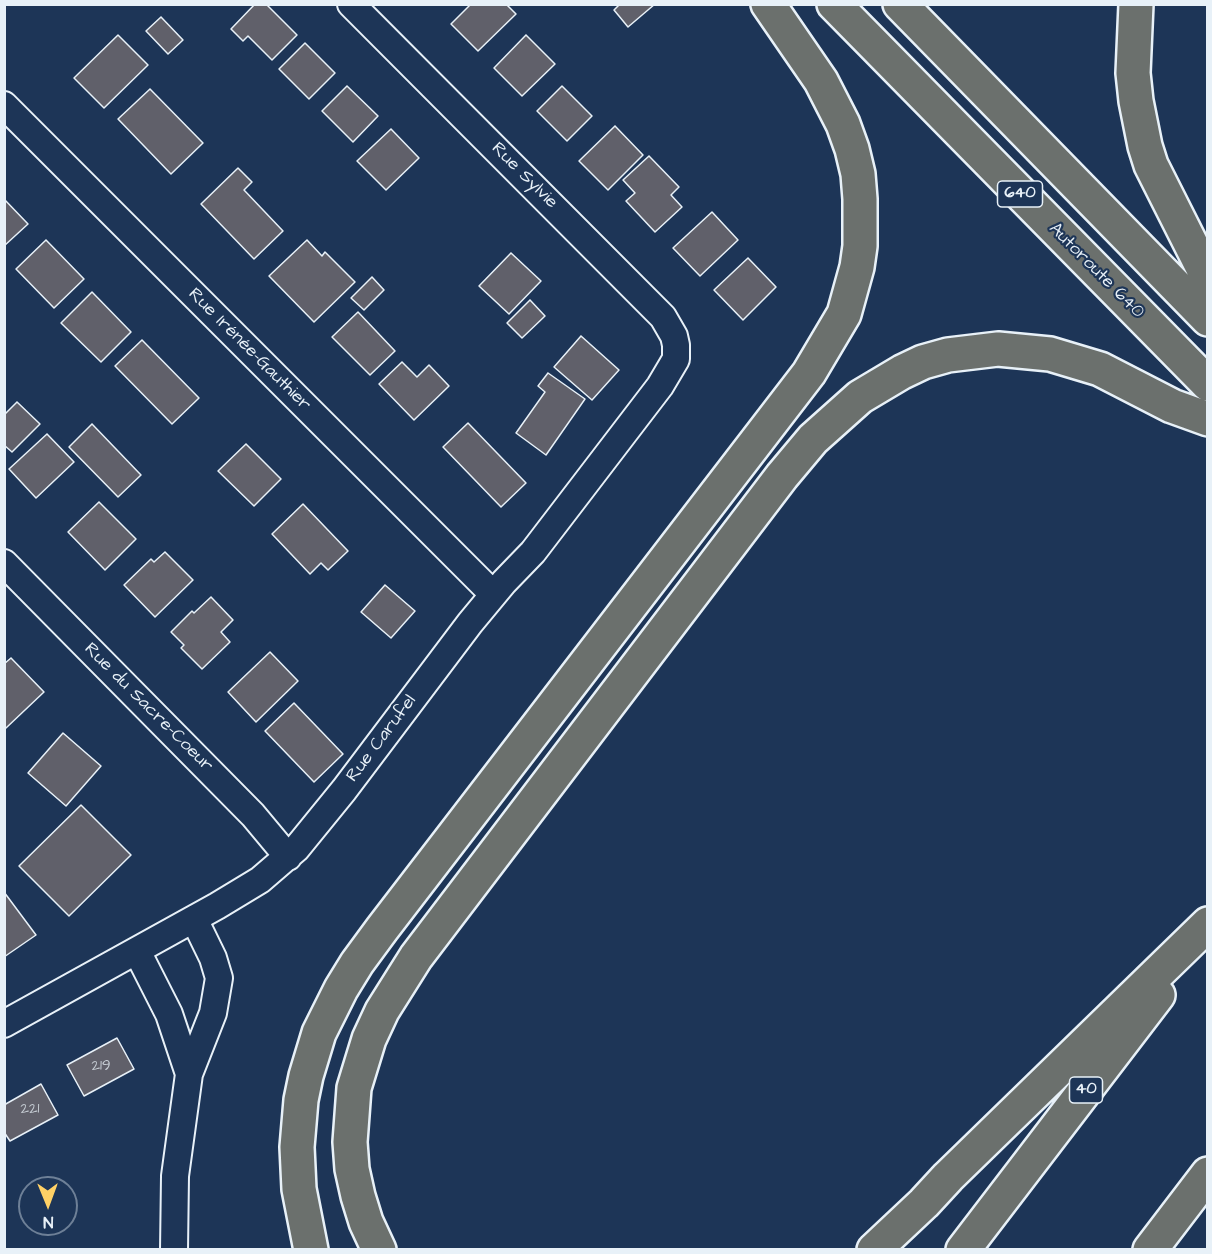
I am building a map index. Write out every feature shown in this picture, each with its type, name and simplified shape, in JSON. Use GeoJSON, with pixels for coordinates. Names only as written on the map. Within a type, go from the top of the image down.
{"type":"FeatureCollection","features":[{"type":"Feature","properties":{"kind":"highway"},"geometry":{"type":"LineString","coordinates":[[311,1250],[299,1189],[297,1147],[300,1110],[306,1076],[317,1041],[341,989],[382,929],[809,373],[844,314],[857,267],[860,246],[858,174],[852,149],[843,124],[821,81],[768,4]]}},
{"type":"Feature","properties":{"kind":"highway","name":"Autoroute 640"},"geometry":{"type":"LineString","coordinates":[[834,4],[1208,384]]}},
{"type":"Feature","properties":{"kind":"highway","name":"640"},"geometry":{"type":"LineString","coordinates":[[900,4],[1208,319]]}},
{"type":"Feature","properties":{"kind":"highway"},"geometry":{"type":"LineString","coordinates":[[1136,4],[1133,73],[1145,146],[1151,165],[1208,278]]}},
{"type":"Feature","properties":{"kind":"highway"},"geometry":{"type":"LineString","coordinates":[[379,1250],[366,1222],[358,1196],[352,1169],[350,1142],[354,1088],[369,1039],[382,1011],[416,957],[782,476],[813,439],[860,397],[902,372],[923,362],[948,355],[998,349],[1050,354],[1100,369],[1172,406],[1208,419]]}},
{"type":"Feature","properties":{"kind":"highway"},"geometry":{"type":"LineString","coordinates":[[874,1250],[1208,924]]}},
{"type":"Feature","properties":{"kind":"highway","name":"40"},"geometry":{"type":"LineString","coordinates":[[963,1250],[1208,929]]}},
{"type":"Feature","properties":{"kind":"highway"},"geometry":{"type":"LineString","coordinates":[[1150,1250],[1202,1182]]}},
{"type":"Feature","properties":{"kind":"highway"},"geometry":{"type":"LineString","coordinates":[[1170,1250],[1202,1182]]}},
{"type":"Feature","properties":{"kind":"street","name":"Rue Sylvie"},"geometry":{"type":"LineString","coordinates":[[351,4],[663,317],[674,336],[676,359]]}},
{"type":"Feature","properties":{"kind":"street","name":"Rue Irénée-Gauthier"},"geometry":{"type":"LineString","coordinates":[[4,105],[493,594]]}},
{"type":"Feature","properties":{"kind":"street","name":"Rue Carufel"},"geometry":{"type":"LineString","coordinates":[[4,1024],[194,919],[260,880],[288,857],[309,834],[493,594],[533,552],[660,386],[676,359]]}},
{"type":"Feature","properties":{"kind":"street","name":"Rue du Sacre-Coeur"},"geometry":{"type":"LineString","coordinates":[[4,563],[253,814],[288,857]]}},
{"type":"Feature","properties":{"kind":"street"},"geometry":{"type":"LineString","coordinates":[[174,1250],[175,1176],[189,1074],[213,1013],[219,978],[213,958],[194,919]]}},
{"type":"Feature","properties":{"kind":"street"},"geometry":{"type":"LineString","coordinates":[[136,951],[169,1014],[189,1074]]}},
{"type":"Feature","properties":{"kind":"building"},"geometry":{"type":"Polygon","coordinates":[[[255,4],[266,4],[297,35],[272,60],[248,36],[243,41],[231,29],[255,4]]]}},
{"type":"Feature","properties":{"kind":"building"},"geometry":{"type":"Polygon","coordinates":[[[471,4],[506,4],[516,14],[478,51],[451,24],[471,4]]]}},
{"type":"Feature","properties":{"kind":"building"},"geometry":{"type":"Polygon","coordinates":[[[620,4],[655,4],[628,27],[614,10],[620,4]]]}},
{"type":"Feature","properties":{"kind":"building"},"geometry":{"type":"Polygon","coordinates":[[[161,17],[183,40],[168,54],[146,31],[161,17]]]}},
{"type":"Feature","properties":{"kind":"building"},"geometry":{"type":"Polygon","coordinates":[[[118,35],[148,65],[104,108],[74,78],[118,35]]]}},
{"type":"Feature","properties":{"kind":"building"},"geometry":{"type":"Polygon","coordinates":[[[526,35],[555,64],[522,96],[494,68],[526,35]]]}},
{"type":"Feature","properties":{"kind":"building"},"geometry":{"type":"Polygon","coordinates":[[[305,43],[335,73],[309,99],[279,69],[305,43]]]}},
{"type":"Feature","properties":{"kind":"building"},"geometry":{"type":"Polygon","coordinates":[[[347,86],[378,116],[353,142],[322,111],[347,86]]]}},
{"type":"Feature","properties":{"kind":"building"},"geometry":{"type":"Polygon","coordinates":[[[562,86],[592,116],[567,141],[537,111],[562,86]]]}},
{"type":"Feature","properties":{"kind":"building"},"geometry":{"type":"Polygon","coordinates":[[[150,89],[203,143],[171,174],[118,119],[150,89]]]}},
{"type":"Feature","properties":{"kind":"building"},"geometry":{"type":"Polygon","coordinates":[[[615,126],[643,155],[608,190],[579,161],[615,126]]]}},
{"type":"Feature","properties":{"kind":"building"},"geometry":{"type":"Polygon","coordinates":[[[391,129],[419,158],[386,190],[357,161],[391,129]]]}},
{"type":"Feature","properties":{"kind":"building"},"geometry":{"type":"Polygon","coordinates":[[[649,156],[679,187],[671,195],[682,207],[655,232],[626,201],[635,193],[623,180],[649,156]]]}},
{"type":"Feature","properties":{"kind":"building"},"geometry":{"type":"Polygon","coordinates":[[[238,168],[252,182],[244,190],[283,231],[254,259],[201,204],[238,168]]]}},
{"type":"Feature","properties":{"kind":"building"},"geometry":{"type":"Polygon","coordinates":[[[4,199],[28,224],[4,246],[4,199]]]}},
{"type":"Feature","properties":{"kind":"building"},"geometry":{"type":"Polygon","coordinates":[[[712,212],[738,240],[700,276],[673,248],[712,212]]]}},
{"type":"Feature","properties":{"kind":"building"},"geometry":{"type":"Polygon","coordinates":[[[46,240],[84,279],[54,308],[16,269],[46,240]]]}},
{"type":"Feature","properties":{"kind":"building"},"geometry":{"type":"Polygon","coordinates":[[[307,240],[322,256],[325,252],[355,282],[314,322],[269,276],[307,240]]]}},
{"type":"Feature","properties":{"kind":"building"},"geometry":{"type":"Polygon","coordinates":[[[511,253],[541,281],[509,314],[479,286],[511,253]]]}},
{"type":"Feature","properties":{"kind":"building"},"geometry":{"type":"Polygon","coordinates":[[[748,258],[776,287],[743,320],[714,290],[748,258]]]}},
{"type":"Feature","properties":{"kind":"building"},"geometry":{"type":"Polygon","coordinates":[[[372,277],[384,290],[364,310],[351,298],[372,277]]]}},
{"type":"Feature","properties":{"kind":"building"},"geometry":{"type":"Polygon","coordinates":[[[92,292],[131,332],[101,362],[61,323],[92,292]]]}},
{"type":"Feature","properties":{"kind":"building"},"geometry":{"type":"Polygon","coordinates":[[[530,300],[545,316],[522,338],[507,323],[530,300]]]}},
{"type":"Feature","properties":{"kind":"building"},"geometry":{"type":"Polygon","coordinates":[[[358,312],[395,351],[370,375],[332,337],[358,312]]]}},
{"type":"Feature","properties":{"kind":"building"},"geometry":{"type":"Polygon","coordinates":[[[581,336],[619,370],[592,400],[554,367],[581,336]]]}},
{"type":"Feature","properties":{"kind":"building"},"geometry":{"type":"Polygon","coordinates":[[[142,340],[199,398],[172,424],[115,366],[142,340]]]}},
{"type":"Feature","properties":{"kind":"building"},"geometry":{"type":"Polygon","coordinates":[[[402,362],[417,377],[429,365],[449,386],[414,420],[379,384],[402,362]]]}},
{"type":"Feature","properties":{"kind":"building"},"geometry":{"type":"Polygon","coordinates":[[[548,373],[585,399],[546,455],[516,433],[545,392],[538,386],[548,373]]]}},
{"type":"Feature","properties":{"kind":"building"},"geometry":{"type":"Polygon","coordinates":[[[17,402],[40,424],[12,452],[4,445],[4,415],[17,402]]]}},
{"type":"Feature","properties":{"kind":"building"},"geometry":{"type":"Polygon","coordinates":[[[468,423],[526,483],[501,507],[443,447],[468,423]]]}},
{"type":"Feature","properties":{"kind":"building"},"geometry":{"type":"Polygon","coordinates":[[[92,424],[141,475],[118,497],[69,447],[92,424]]]}},
{"type":"Feature","properties":{"kind":"building"},"geometry":{"type":"Polygon","coordinates":[[[47,434],[74,462],[36,498],[9,469],[47,434]]]}},
{"type":"Feature","properties":{"kind":"building"},"geometry":{"type":"Polygon","coordinates":[[[246,444],[281,479],[254,506],[218,471],[246,444]]]}},
{"type":"Feature","properties":{"kind":"building"},"geometry":{"type":"Polygon","coordinates":[[[99,502],[136,539],[105,570],[68,532],[99,502]]]}},
{"type":"Feature","properties":{"kind":"building"},"geometry":{"type":"Polygon","coordinates":[[[303,504],[348,551],[328,570],[321,563],[310,574],[272,534],[303,504]]]}},
{"type":"Feature","properties":{"kind":"building"},"geometry":{"type":"Polygon","coordinates":[[[165,552],[193,580],[155,617],[124,585],[151,559],[154,562],[165,552]]]}},
{"type":"Feature","properties":{"kind":"building"},"geometry":{"type":"Polygon","coordinates":[[[385,585],[415,611],[391,638],[361,612],[385,585]]]}},
{"type":"Feature","properties":{"kind":"building"},"geometry":{"type":"Polygon","coordinates":[[[211,597],[233,620],[221,632],[230,642],[202,669],[181,648],[184,645],[171,632],[192,611],[194,613],[211,597]]]}},
{"type":"Feature","properties":{"kind":"building"},"geometry":{"type":"Polygon","coordinates":[[[270,652],[298,681],[256,722],[228,692],[270,652]]]}},
{"type":"Feature","properties":{"kind":"building"},"geometry":{"type":"Polygon","coordinates":[[[11,658],[44,692],[6,728],[4,726],[4,664],[11,658]]]}},
{"type":"Feature","properties":{"kind":"building"},"geometry":{"type":"Polygon","coordinates":[[[294,703],[343,754],[314,782],[265,731],[294,703]]]}},
{"type":"Feature","properties":{"kind":"building"},"geometry":{"type":"Polygon","coordinates":[[[63,733],[101,766],[66,806],[28,773],[63,733]]]}},
{"type":"Feature","properties":{"kind":"building"},"geometry":{"type":"Polygon","coordinates":[[[81,805],[131,855],[69,916],[19,866],[81,805]]]}},
{"type":"Feature","properties":{"kind":"building"},"geometry":{"type":"Polygon","coordinates":[[[4,892],[36,935],[4,957],[4,892]]]}},
{"type":"Feature","properties":{"kind":"building"},"geometry":{"type":"Polygon","coordinates":[[[117,1038],[134,1069],[84,1096],[67,1065],[117,1038]]]}},
{"type":"Feature","properties":{"kind":"building"},"geometry":{"type":"Polygon","coordinates":[[[41,1084],[58,1115],[10,1141],[4,1132],[4,1105],[41,1084]]]}}]}
